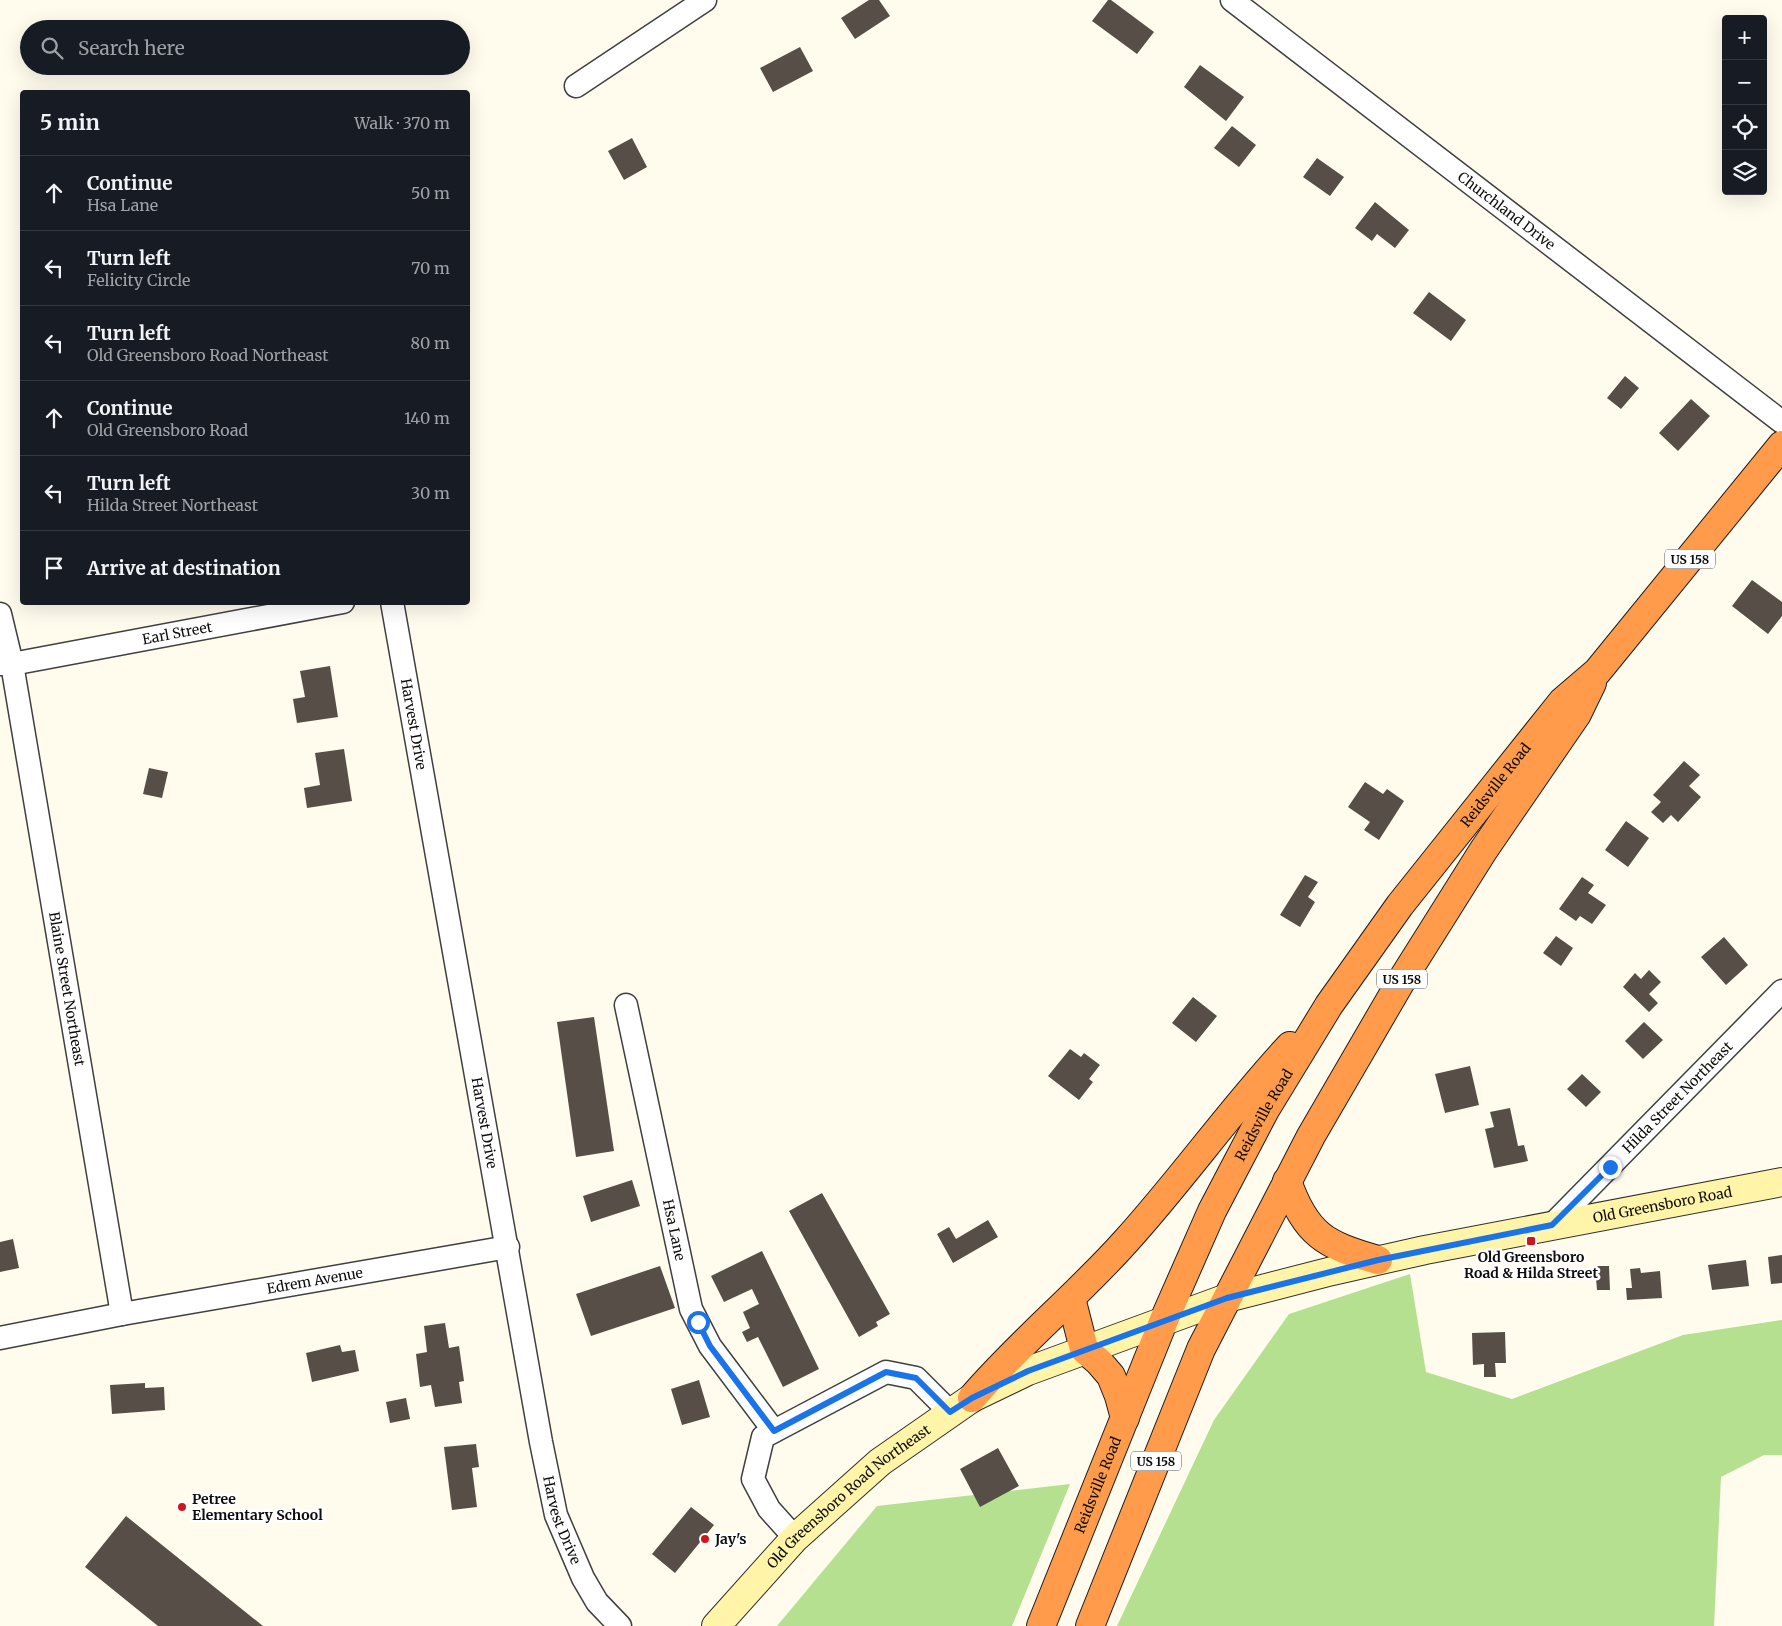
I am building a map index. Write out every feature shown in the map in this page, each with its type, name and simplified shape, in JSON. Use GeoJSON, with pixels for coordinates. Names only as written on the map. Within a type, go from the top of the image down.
{"type":"FeatureCollection","features":[{"type":"Feature","properties":{"kind":"highway","name":"Reidsville Road"},"geometry":{"type":"LineString","coordinates":[[1041,1626],[1164,1320],[1237,1161],[1329,1005],[1400,905],[1562,702],[1597,672],[1782,445]]}},
{"type":"Feature","properties":{"kind":"highway","name":"Reidsville Road"},"geometry":{"type":"LineString","coordinates":[[1090,1626],[1201,1349],[1335,1090],[1394,991],[1483,851],[1577,714],[1597,672]]}},
{"type":"Feature","properties":{"kind":"highway"},"geometry":{"type":"LineString","coordinates":[[961,1405],[1002,1363],[1071,1298],[1128,1239],[1260,1078],[1329,1005]]}},
{"type":"Feature","properties":{"kind":"highway"},"geometry":{"type":"LineString","coordinates":[[1287,1181],[1299,1210],[1320,1237],[1345,1251],[1378,1260]]}},
{"type":"Feature","properties":{"kind":"highway"},"geometry":{"type":"LineString","coordinates":[[1071,1298],[1084,1349],[1111,1376],[1125,1418]]}},
{"type":"Feature","properties":{"kind":"main road","name":"Old Greensboro Road"},"geometry":{"type":"LineString","coordinates":[[1164,1320],[1227,1298],[1378,1260],[1782,1182]]}},
{"type":"Feature","properties":{"kind":"main road","name":"Old Greensboro Road Northeast"},"geometry":{"type":"LineString","coordinates":[[716,1626],[795,1538],[880,1462],[961,1405],[1028,1371],[1164,1320]]}},
{"type":"Feature","properties":{"kind":"street"},"geometry":{"type":"LineString","coordinates":[[576,86],[705,0]]}},
{"type":"Feature","properties":{"kind":"street","name":"Churchland Drive"},"geometry":{"type":"LineString","coordinates":[[1232,0],[1782,422]]}},
{"type":"Feature","properties":{"kind":"street","name":"Earl Street"},"geometry":{"type":"LineString","coordinates":[[6,664],[327,605]]}},
{"type":"Feature","properties":{"kind":"street","name":"Harvest Drive"},"geometry":{"type":"LineString","coordinates":[[393,605],[556,1515],[583,1578],[597,1602],[620,1626]]}},
{"type":"Feature","properties":{"kind":"street","name":"Blaine Street Northeast"},"geometry":{"type":"LineString","coordinates":[[0,614],[6,664],[122,1314]]}},
{"type":"Feature","properties":{"kind":"street","name":"Hilda Street Northeast"},"geometry":{"type":"LineString","coordinates":[[1552,1225],[1782,991]]}},
{"type":"Feature","properties":{"kind":"street","name":"Hsa Lane"},"geometry":{"type":"LineString","coordinates":[[626,1004],[691,1309],[710,1346],[774,1431]]}},
{"type":"Feature","properties":{"kind":"street","name":"Edrem Avenue"},"geometry":{"type":"LineString","coordinates":[[0,1338],[122,1314],[508,1247]]}},
{"type":"Feature","properties":{"kind":"street"},"geometry":{"type":"LineString","coordinates":[[795,1538],[769,1509],[753,1478],[764,1437],[886,1372],[916,1378],[961,1405]]}},
{"type":"Feature","properties":{"kind":"green space"},"geometry":{"type":"Polygon","coordinates":[[[1410,1274],[1426,1372],[1512,1399],[1683,1335],[1782,1320],[1782,1455],[1764,1455],[1721,1477],[1714,1626],[1117,1626],[1214,1420],[1289,1314],[1410,1274]]]}},
{"type":"Feature","properties":{"kind":"green space"},"geometry":{"type":"Polygon","coordinates":[[[1070,1484],[1012,1626],[777,1626],[877,1506],[1070,1484]]]}},
{"type":"Feature","properties":{"kind":"building"},"geometry":{"type":"Polygon","coordinates":[[[869,0],[879,0],[890,16],[855,39],[841,18],[869,0]]]}},
{"type":"Feature","properties":{"kind":"building"},"geometry":{"type":"Polygon","coordinates":[[[1108,0],[1111,0],[1154,32],[1137,54],[1092,21],[1108,0]]]}},
{"type":"Feature","properties":{"kind":"building"},"geometry":{"type":"Polygon","coordinates":[[[800,47],[813,71],[773,92],[760,68],[800,47]]]}},
{"type":"Feature","properties":{"kind":"building"},"geometry":{"type":"Polygon","coordinates":[[[1200,65],[1244,97],[1226,121],[1184,87],[1200,65]]]}},
{"type":"Feature","properties":{"kind":"building"},"geometry":{"type":"Polygon","coordinates":[[[1232,126],[1256,145],[1239,167],[1214,148],[1232,126]]]}},
{"type":"Feature","properties":{"kind":"building"},"geometry":{"type":"Polygon","coordinates":[[[632,138],[647,167],[624,180],[608,151],[632,138]]]}},
{"type":"Feature","properties":{"kind":"building"},"geometry":{"type":"Polygon","coordinates":[[[1317,158],[1344,177],[1330,196],[1303,177],[1317,158]]]}},
{"type":"Feature","properties":{"kind":"building"},"geometry":{"type":"Polygon","coordinates":[[[1375,202],[1409,230],[1395,248],[1377,234],[1372,241],[1355,228],[1375,202]]]}},
{"type":"Feature","properties":{"kind":"building"},"geometry":{"type":"Polygon","coordinates":[[[1429,292],[1466,320],[1451,341],[1413,313],[1429,292]]]}},
{"type":"Feature","properties":{"kind":"building"},"geometry":{"type":"Polygon","coordinates":[[[1625,376],[1639,388],[1621,409],[1607,398],[1625,376]]]}},
{"type":"Feature","properties":{"kind":"building"},"geometry":{"type":"Polygon","coordinates":[[[1691,399],[1710,416],[1678,451],[1659,433],[1691,399]]]}},
{"type":"Feature","properties":{"kind":"building"},"geometry":{"type":"Polygon","coordinates":[[[1752,580],[1782,602],[1782,616],[1768,634],[1732,606],[1752,580]]]}},
{"type":"Feature","properties":{"kind":"building"},"geometry":{"type":"Polygon","coordinates":[[[330,666],[338,717],[297,723],[293,699],[305,697],[300,671],[330,666]]]}},
{"type":"Feature","properties":{"kind":"building"},"geometry":{"type":"Polygon","coordinates":[[[344,749],[352,801],[307,808],[304,788],[320,785],[315,753],[344,749]]]}},
{"type":"Feature","properties":{"kind":"building"},"geometry":{"type":"Polygon","coordinates":[[[1684,761],[1700,775],[1689,786],[1701,797],[1678,822],[1671,815],[1663,823],[1651,812],[1661,802],[1653,795],[1684,761]]]}},
{"type":"Feature","properties":{"kind":"building"},"geometry":{"type":"Polygon","coordinates":[[[149,768],[168,772],[162,798],[143,794],[149,768]]]}},
{"type":"Feature","properties":{"kind":"building"},"geometry":{"type":"Polygon","coordinates":[[[1365,782],[1383,794],[1387,789],[1404,801],[1379,840],[1364,830],[1370,822],[1348,807],[1365,782]]]}},
{"type":"Feature","properties":{"kind":"building"},"geometry":{"type":"Polygon","coordinates":[[[1626,821],[1649,838],[1628,867],[1605,850],[1626,821]]]}},
{"type":"Feature","properties":{"kind":"building"},"geometry":{"type":"Polygon","coordinates":[[[1305,875],[1318,882],[1308,897],[1315,902],[1300,927],[1280,915],[1305,875]]]}},
{"type":"Feature","properties":{"kind":"building"},"geometry":{"type":"Polygon","coordinates":[[[1582,877],[1594,885],[1588,893],[1606,905],[1592,924],[1580,916],[1576,921],[1559,909],[1582,877]]]}},
{"type":"Feature","properties":{"kind":"building"},"geometry":{"type":"Polygon","coordinates":[[[1556,936],[1573,948],[1561,966],[1543,953],[1556,936]]]}},
{"type":"Feature","properties":{"kind":"building"},"geometry":{"type":"Polygon","coordinates":[[[1724,937],[1748,965],[1726,985],[1701,957],[1724,937]]]}},
{"type":"Feature","properties":{"kind":"building"},"geometry":{"type":"Polygon","coordinates":[[[1649,970],[1661,982],[1649,994],[1658,1003],[1649,1012],[1623,987],[1635,973],[1641,979],[1649,970]]]}},
{"type":"Feature","properties":{"kind":"building"},"geometry":{"type":"Polygon","coordinates":[[[1193,997],[1217,1016],[1196,1042],[1172,1023],[1193,997]]]}},
{"type":"Feature","properties":{"kind":"building"},"geometry":{"type":"Polygon","coordinates":[[[594,1017],[614,1151],[576,1157],[557,1022],[594,1017]]]}},
{"type":"Feature","properties":{"kind":"building"},"geometry":{"type":"Polygon","coordinates":[[[1644,1022],[1663,1040],[1643,1059],[1625,1041],[1644,1022]]]}},
{"type":"Feature","properties":{"kind":"building"},"geometry":{"type":"Polygon","coordinates":[[[1070,1049],[1081,1057],[1084,1053],[1100,1065],[1089,1079],[1093,1082],[1079,1100],[1048,1076],[1070,1049]]]}},
{"type":"Feature","properties":{"kind":"building"},"geometry":{"type":"Polygon","coordinates":[[[1470,1066],[1479,1105],[1445,1113],[1435,1074],[1470,1066]]]}},
{"type":"Feature","properties":{"kind":"building"},"geometry":{"type":"Polygon","coordinates":[[[1582,1074],[1601,1092],[1586,1107],[1567,1089],[1582,1074]]]}},
{"type":"Feature","properties":{"kind":"building"},"geometry":{"type":"Polygon","coordinates":[[[1510,1108],[1518,1146],[1524,1145],[1528,1161],[1494,1168],[1485,1129],[1494,1127],[1490,1112],[1510,1108]]]}},
{"type":"Feature","properties":{"kind":"building"},"geometry":{"type":"Polygon","coordinates":[[[632,1180],[640,1206],[591,1222],[583,1196],[632,1180]]]}},
{"type":"Feature","properties":{"kind":"building"},"geometry":{"type":"Polygon","coordinates":[[[822,1193],[890,1314],[876,1322],[878,1326],[859,1337],[789,1211],[822,1193]]]}},
{"type":"Feature","properties":{"kind":"building"},"geometry":{"type":"Polygon","coordinates":[[[988,1220],[998,1237],[953,1263],[937,1234],[949,1227],[956,1239],[988,1220]]]}},
{"type":"Feature","properties":{"kind":"building"},"geometry":{"type":"Polygon","coordinates":[[[13,1239],[19,1268],[0,1272],[0,1242],[13,1239]]]}},
{"type":"Feature","properties":{"kind":"building"},"geometry":{"type":"Polygon","coordinates":[[[762,1251],[819,1369],[783,1387],[758,1337],[747,1342],[742,1332],[750,1328],[743,1312],[759,1304],[752,1289],[724,1302],[711,1276],[762,1251]]]}},
{"type":"Feature","properties":{"kind":"building"},"geometry":{"type":"Polygon","coordinates":[[[1782,1255],[1782,1283],[1771,1284],[1768,1257],[1782,1255]]]}},
{"type":"Feature","properties":{"kind":"building"},"geometry":{"type":"Polygon","coordinates":[[[1746,1260],[1749,1286],[1712,1290],[1708,1265],[1746,1260]]]}},
{"type":"Feature","properties":{"kind":"building"},"geometry":{"type":"Polygon","coordinates":[[[660,1266],[675,1308],[591,1336],[576,1294],[660,1266]]]}},
{"type":"Feature","properties":{"kind":"building"},"geometry":{"type":"Polygon","coordinates":[[[1595,1266],[1609,1266],[1610,1290],[1597,1290],[1595,1266]]]}},
{"type":"Feature","properties":{"kind":"building"},"geometry":{"type":"Polygon","coordinates":[[[1640,1268],[1641,1273],[1660,1271],[1662,1298],[1627,1300],[1626,1288],[1632,1288],[1630,1269],[1640,1268]]]}},
{"type":"Feature","properties":{"kind":"building"},"geometry":{"type":"Polygon","coordinates":[[[445,1323],[449,1348],[459,1346],[464,1381],[459,1382],[462,1403],[435,1407],[431,1385],[420,1387],[416,1354],[427,1352],[424,1326],[445,1323]]]}},
{"type":"Feature","properties":{"kind":"building"},"geometry":{"type":"Polygon","coordinates":[[[1505,1332],[1506,1363],[1495,1363],[1496,1377],[1484,1377],[1484,1364],[1473,1365],[1472,1333],[1505,1332]]]}},
{"type":"Feature","properties":{"kind":"building"},"geometry":{"type":"Polygon","coordinates":[[[340,1345],[342,1352],[355,1350],[359,1371],[312,1382],[306,1353],[340,1345]]]}},
{"type":"Feature","properties":{"kind":"building"},"geometry":{"type":"Polygon","coordinates":[[[699,1380],[710,1417],[682,1425],[671,1389],[699,1380]]]}},
{"type":"Feature","properties":{"kind":"building"},"geometry":{"type":"Polygon","coordinates":[[[145,1383],[145,1388],[164,1387],[165,1410],[112,1414],[110,1385],[145,1383]]]}},
{"type":"Feature","properties":{"kind":"building"},"geometry":{"type":"Polygon","coordinates":[[[406,1398],[410,1419],[390,1423],[386,1402],[406,1398]]]}},
{"type":"Feature","properties":{"kind":"building"},"geometry":{"type":"Polygon","coordinates":[[[476,1444],[479,1467],[472,1468],[477,1507],[452,1510],[444,1447],[476,1444]]]}},
{"type":"Feature","properties":{"kind":"building"},"geometry":{"type":"Polygon","coordinates":[[[998,1448],[1019,1486],[980,1507],[960,1469],[998,1448]]]}},
{"type":"Feature","properties":{"kind":"building"},"geometry":{"type":"Polygon","coordinates":[[[691,1507],[714,1525],[675,1573],[652,1554],[691,1507]]]}},
{"type":"Feature","properties":{"kind":"building","name":"Petree Elementary School"},"geometry":{"type":"Polygon","coordinates":[[[126,1516],[263,1626],[158,1626],[85,1567],[126,1516]]]}},
{"type":"Feature","properties":{"kind":"place","name":"Old Greensboro Road & Hilda Street"},"geometry":{"type":"Point","coordinates":[1531,1241]}},
{"type":"Feature","properties":{"kind":"place","name":"Petree Elementary School"},"geometry":{"type":"Point","coordinates":[182,1507]}},
{"type":"Feature","properties":{"kind":"place","name":"Jay's"},"geometry":{"type":"Point","coordinates":[705,1539]}},
{"type":"Feature","properties":{"kind":"route"},"geometry":{"type":"LineString","coordinates":[[698,1322],[710,1346],[774,1431],[886,1372],[916,1378],[950,1412],[998,1384],[1059,1358],[1227,1298],[1378,1260],[1552,1225],[1610,1167]]}}]}
